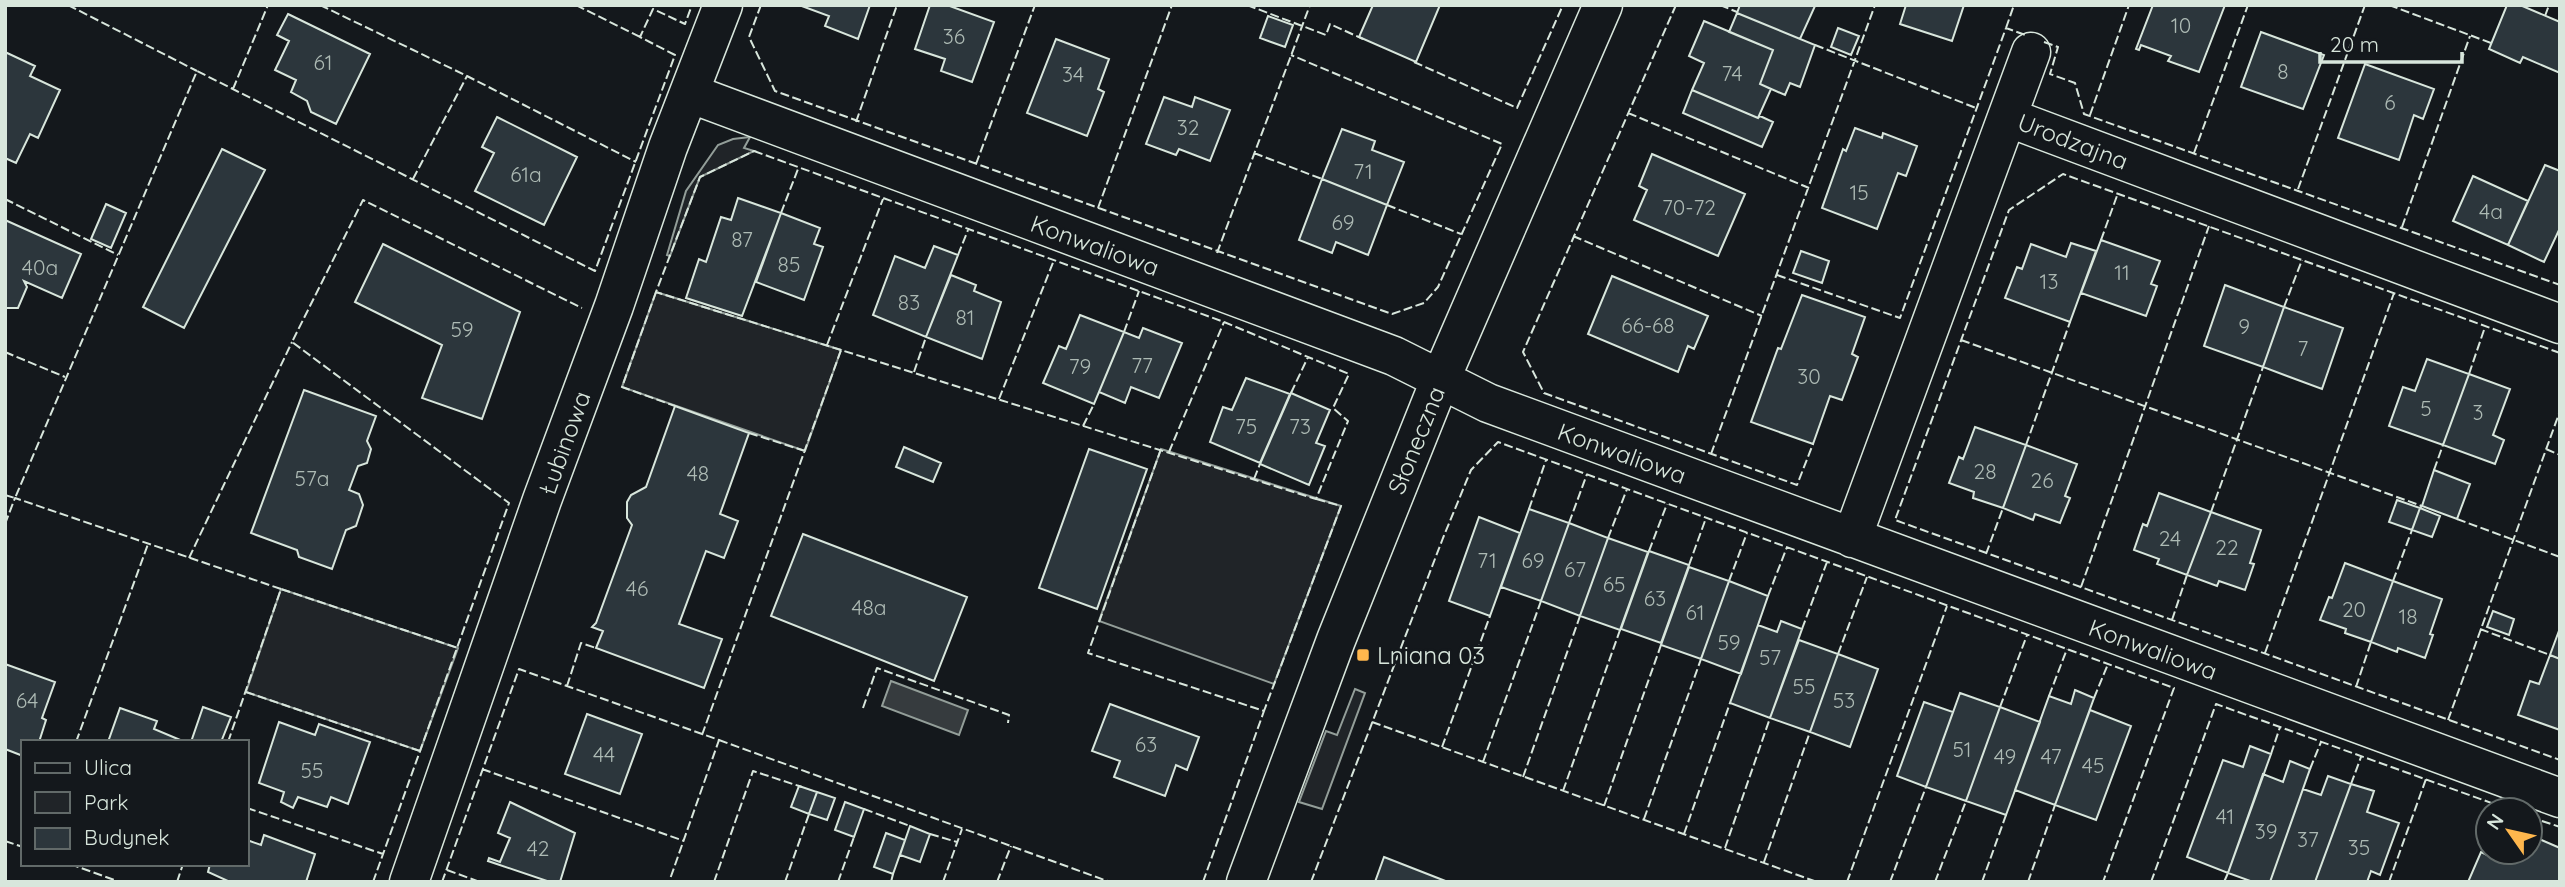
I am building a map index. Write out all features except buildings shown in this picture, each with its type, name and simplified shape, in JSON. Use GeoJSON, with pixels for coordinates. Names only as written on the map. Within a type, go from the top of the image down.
{"type":"FeatureCollection","features":[{"type":"Feature","properties":{"kind":"street","name":"Łubinowa"},"geometry":{"type":"LineString","coordinates":[[409,882],[668,147],[723,5]]}},
{"type":"Feature","properties":{"kind":"street","name":"Słoneczna"},"geometry":{"type":"LineString","coordinates":[[1246,882],[1336,640],[1441,378],[1604,5]]}},
{"type":"Feature","properties":{"kind":"street"},"geometry":{"type":"LineString","coordinates":[[2007,117],[2031,52]]}},
{"type":"Feature","properties":{"kind":"street","name":"Konwaliowa"},"geometry":{"type":"LineString","coordinates":[[689,93],[1381,351],[1488,403],[2560,798]]}},
{"type":"Feature","properties":{"kind":"street","name":"Urodzajna"},"geometry":{"type":"LineString","coordinates":[[1852,538],[2007,117],[2560,324]]}},
{"type":"Feature","properties":{"kind":"green space"},"geometry":{"type":"Polygon","coordinates":[[[750,137],[744,148],[754,151],[700,177],[670,256],[667,255],[686,191],[718,145],[733,139],[750,137]]]}},
{"type":"Feature","properties":{"kind":"green space"},"geometry":{"type":"Polygon","coordinates":[[[656,292],[841,350],[805,451],[622,387],[656,292]]]}},
{"type":"Feature","properties":{"kind":"green space"},"geometry":{"type":"Polygon","coordinates":[[[1161,449],[1341,506],[1274,684],[1099,621],[1161,449]]]}},
{"type":"Feature","properties":{"kind":"green space"},"geometry":{"type":"Polygon","coordinates":[[[281,589],[458,648],[420,751],[246,692],[281,589]]]}},
{"type":"Feature","properties":{"kind":"green space"},"geometry":{"type":"Polygon","coordinates":[[[1355,689],[1365,693],[1322,809],[1299,802],[1326,731],[1337,735],[1355,689]]]}},
{"type":"Feature","properties":{"kind":"shaded area"},"geometry":{"type":"Polygon","coordinates":[[[891,681],[968,710],[959,735],[882,706],[891,681]]]}},
{"type":"Feature","properties":{"kind":"fence"},"geometry":{"type":"LineString","coordinates":[[68,5],[197,71]]}},
{"type":"Feature","properties":{"kind":"fence"},"geometry":{"type":"LineString","coordinates":[[233,89],[268,5]]}},
{"type":"Feature","properties":{"kind":"fence"},"geometry":{"type":"LineString","coordinates":[[320,5],[636,162]]}},
{"type":"Feature","properties":{"kind":"fence"},"geometry":{"type":"LineString","coordinates":[[576,5],[640,37]]}},
{"type":"Feature","properties":{"kind":"fence"},"geometry":{"type":"LineString","coordinates":[[5,495],[15,498],[197,71],[595,271],[675,55],[640,37],[653,9],[685,24],[692,5]]}},
{"type":"Feature","properties":{"kind":"fence"},"geometry":{"type":"LineString","coordinates":[[761,5],[749,37],[775,91],[1392,314],[1424,303],[1438,287],[1502,144],[1291,55]]}},
{"type":"Feature","properties":{"kind":"fence"},"geometry":{"type":"LineString","coordinates":[[856,122],[897,5]]}},
{"type":"Feature","properties":{"kind":"fence"},"geometry":{"type":"LineString","coordinates":[[976,164],[1035,5]]}},
{"type":"Feature","properties":{"kind":"fence"},"geometry":{"type":"LineString","coordinates":[[1098,208],[1172,5]]}},
{"type":"Feature","properties":{"kind":"fence"},"geometry":{"type":"LineString","coordinates":[[1247,5],[1326,35],[1330,24],[1363,39]]}},
{"type":"Feature","properties":{"kind":"fence"},"geometry":{"type":"LineString","coordinates":[[1217,253],[1310,5]]}},
{"type":"Feature","properties":{"kind":"fence"},"geometry":{"type":"LineString","coordinates":[[1414,62],[1517,108],[1563,5]]}},
{"type":"Feature","properties":{"kind":"fence"},"geometry":{"type":"LineString","coordinates":[[1676,5],[1523,352],[1544,393],[1797,485],[1813,444]]}},
{"type":"Feature","properties":{"kind":"fence"},"geometry":{"type":"LineString","coordinates":[[1720,5],[1737,12]]}},
{"type":"Feature","properties":{"kind":"fence"},"geometry":{"type":"LineString","coordinates":[[1711,454],[1875,5]]}},
{"type":"Feature","properties":{"kind":"fence"},"geometry":{"type":"LineString","coordinates":[[2006,28],[2014,5]]}},
{"type":"Feature","properties":{"kind":"fence"},"geometry":{"type":"LineString","coordinates":[[2090,115],[2129,5]]}},
{"type":"Feature","properties":{"kind":"fence"},"geometry":{"type":"LineString","coordinates":[[2194,153],[2248,5]]}},
{"type":"Feature","properties":{"kind":"fence"},"geometry":{"type":"LineString","coordinates":[[2298,189],[2365,5]]}},
{"type":"Feature","properties":{"kind":"fence"},"geometry":{"type":"LineString","coordinates":[[2389,5],[2491,43]]}},
{"type":"Feature","properties":{"kind":"fence"},"geometry":{"type":"LineString","coordinates":[[2545,16],[2549,5]]}},
{"type":"Feature","properties":{"kind":"fence"},"geometry":{"type":"LineString","coordinates":[[1777,275],[1900,318],[2006,28],[2028,36]]}},
{"type":"Feature","properties":{"kind":"fence"},"geometry":{"type":"LineString","coordinates":[[2402,227],[2470,36]]}},
{"type":"Feature","properties":{"kind":"fence"},"geometry":{"type":"LineString","coordinates":[[2044,42],[2058,47],[2050,74],[2075,83],[2084,114],[2560,285]]}},
{"type":"Feature","properties":{"kind":"fence"},"geometry":{"type":"LineString","coordinates":[[1815,45],[1976,108]]}},
{"type":"Feature","properties":{"kind":"fence"},"geometry":{"type":"LineString","coordinates":[[413,179],[467,76]]}},
{"type":"Feature","properties":{"kind":"fence"},"geometry":{"type":"LineString","coordinates":[[1628,113],[1809,188]]}},
{"type":"Feature","properties":{"kind":"fence"},"geometry":{"type":"LineString","coordinates":[[754,151],[1224,322],[1349,374],[1333,408],[1348,421],[1316,499],[656,292],[700,177],[754,151]]}},
{"type":"Feature","properties":{"kind":"fence"},"geometry":{"type":"LineString","coordinates":[[1254,153],[1322,179]]}},
{"type":"Feature","properties":{"kind":"fence"},"geometry":{"type":"LineString","coordinates":[[781,213],[798,169]]}},
{"type":"Feature","properties":{"kind":"fence"},"geometry":{"type":"LineString","coordinates":[[2560,353],[2063,174],[2009,210],[1895,520],[2560,760]]}},
{"type":"Feature","properties":{"kind":"fence"},"geometry":{"type":"LineString","coordinates":[[2101,240],[2118,193]]}},
{"type":"Feature","properties":{"kind":"fence"},"geometry":{"type":"LineString","coordinates":[[5,199],[118,255]]}},
{"type":"Feature","properties":{"kind":"fence"},"geometry":{"type":"LineString","coordinates":[[827,345],[883,199]]}},
{"type":"Feature","properties":{"kind":"fence"},"geometry":{"type":"LineString","coordinates":[[373,882],[509,503],[292,342],[363,200],[582,308]]}},
{"type":"Feature","properties":{"kind":"fence"},"geometry":{"type":"LineString","coordinates":[[1387,205],[1461,234]]}},
{"type":"Feature","properties":{"kind":"fence"},"geometry":{"type":"LineString","coordinates":[[2081,587],[2209,226]]}},
{"type":"Feature","properties":{"kind":"fence"},"geometry":{"type":"LineString","coordinates":[[958,255],[968,230]]}},
{"type":"Feature","properties":{"kind":"fence"},"geometry":{"type":"LineString","coordinates":[[1573,236],[1762,316]]}},
{"type":"Feature","properties":{"kind":"fence"},"geometry":{"type":"LineString","coordinates":[[999,399],[1054,260]]}},
{"type":"Feature","properties":{"kind":"fence"},"geometry":{"type":"LineString","coordinates":[[2284,307],[2302,260]]}},
{"type":"Feature","properties":{"kind":"fence"},"geometry":{"type":"LineString","coordinates":[[1124,332],[1139,291]]}},
{"type":"Feature","properties":{"kind":"fence"},"geometry":{"type":"LineString","coordinates":[[656,292],[622,387],[675,406]]}},
{"type":"Feature","properties":{"kind":"fence"},"geometry":{"type":"LineString","coordinates":[[2265,653],[2394,293]]}},
{"type":"Feature","properties":{"kind":"fence"},"geometry":{"type":"LineString","coordinates":[[1169,452],[1224,322]]}},
{"type":"Feature","properties":{"kind":"fence"},"geometry":{"type":"LineString","coordinates":[[2026,445],[2070,322]]}},
{"type":"Feature","properties":{"kind":"fence"},"geometry":{"type":"LineString","coordinates":[[2469,374],[2485,327]]}},
{"type":"Feature","properties":{"kind":"fence"},"geometry":{"type":"LineString","coordinates":[[914,372],[926,337]]}},
{"type":"Feature","properties":{"kind":"fence"},"geometry":{"type":"LineString","coordinates":[[1961,340],[2422,506],[2420,508]]}},
{"type":"Feature","properties":{"kind":"fence"},"geometry":{"type":"LineString","coordinates":[[189,558],[292,342]]}},
{"type":"Feature","properties":{"kind":"fence"},"geometry":{"type":"LineString","coordinates":[[702,735],[841,350]]}},
{"type":"Feature","properties":{"kind":"fence"},"geometry":{"type":"LineString","coordinates":[[5,352],[65,377]]}},
{"type":"Feature","properties":{"kind":"fence"},"geometry":{"type":"LineString","coordinates":[[1291,393],[1308,357]]}},
{"type":"Feature","properties":{"kind":"fence"},"geometry":{"type":"LineString","coordinates":[[2211,512],[2263,367]]}},
{"type":"Feature","properties":{"kind":"fence"},"geometry":{"type":"LineString","coordinates":[[1083,426],[1094,404]]}},
{"type":"Feature","properties":{"kind":"fence"},"geometry":{"type":"LineString","coordinates":[[2448,720],[2560,411]]}},
{"type":"Feature","properties":{"kind":"fence"},"geometry":{"type":"LineString","coordinates":[[749,433],[805,451]]}},
{"type":"Feature","properties":{"kind":"fence"},"geometry":{"type":"LineString","coordinates":[[1311,882],[1471,470],[1498,442],[2174,688],[2103,882]]}},
{"type":"Feature","properties":{"kind":"fence"},"geometry":{"type":"LineString","coordinates":[[2434,470],[2443,445]]}},
{"type":"Feature","properties":{"kind":"fence"},"geometry":{"type":"LineString","coordinates":[[1161,449],[1088,653],[1264,711],[1341,506],[1316,499]]}},
{"type":"Feature","properties":{"kind":"fence"},"geometry":{"type":"LineString","coordinates":[[2546,449],[2560,455]]}},
{"type":"Feature","properties":{"kind":"fence"},"geometry":{"type":"LineString","coordinates":[[1529,509],[1546,460]]}},
{"type":"Feature","properties":{"kind":"fence"},"geometry":{"type":"LineString","coordinates":[[1254,479],[1260,464]]}},
{"type":"Feature","properties":{"kind":"fence"},"geometry":{"type":"LineString","coordinates":[[1569,523],[1587,474]]}},
{"type":"Feature","properties":{"kind":"fence"},"geometry":{"type":"LineString","coordinates":[[1608,538],[1627,489]]}},
{"type":"Feature","properties":{"kind":"fence"},"geometry":{"type":"LineString","coordinates":[[5,524],[15,498],[281,589]]}},
{"type":"Feature","properties":{"kind":"fence"},"geometry":{"type":"LineString","coordinates":[[1649,551],[1667,504]]}},
{"type":"Feature","properties":{"kind":"fence"},"geometry":{"type":"LineString","coordinates":[[1986,554],[2003,508]]}},
{"type":"Feature","properties":{"kind":"fence"},"geometry":{"type":"LineString","coordinates":[[1689,565],[1706,518]]}},
{"type":"Feature","properties":{"kind":"fence"},"geometry":{"type":"LineString","coordinates":[[2457,519],[2560,557]]}},
{"type":"Feature","properties":{"kind":"fence"},"geometry":{"type":"LineString","coordinates":[[2393,581],[2412,530]]}},
{"type":"Feature","properties":{"kind":"fence"},"geometry":{"type":"LineString","coordinates":[[1729,581],[1747,533]]}},
{"type":"Feature","properties":{"kind":"fence"},"geometry":{"type":"LineString","coordinates":[[77,740],[148,544]]}},
{"type":"Feature","properties":{"kind":"fence"},"geometry":{"type":"LineString","coordinates":[[1768,596],[1787,547]]}},
{"type":"Feature","properties":{"kind":"fence"},"geometry":{"type":"LineString","coordinates":[[1802,629],[1827,562]]}},
{"type":"Feature","properties":{"kind":"fence"},"geometry":{"type":"LineString","coordinates":[[2172,620],[2187,575]]}},
{"type":"Feature","properties":{"kind":"fence"},"geometry":{"type":"LineString","coordinates":[[1838,654],[1867,577]]}},
{"type":"Feature","properties":{"kind":"fence"},"geometry":{"type":"LineString","coordinates":[[229,740],[281,589],[458,648]]}},
{"type":"Feature","properties":{"kind":"fence"},"geometry":{"type":"LineString","coordinates":[[1483,762],[1541,601]]}},
{"type":"Feature","properties":{"kind":"fence"},"geometry":{"type":"LineString","coordinates":[[1847,882],[1947,606]]}},
{"type":"Feature","properties":{"kind":"fence"},"geometry":{"type":"LineString","coordinates":[[1442,747],[1490,616]]}},
{"type":"Feature","properties":{"kind":"fence"},"geometry":{"type":"LineString","coordinates":[[1523,777],[1580,616]]}},
{"type":"Feature","properties":{"kind":"fence"},"geometry":{"type":"LineString","coordinates":[[2480,629],[2550,655]]}},
{"type":"Feature","properties":{"kind":"fence"},"geometry":{"type":"LineString","coordinates":[[1563,791],[1620,630]]}},
{"type":"Feature","properties":{"kind":"fence"},"geometry":{"type":"LineString","coordinates":[[2000,707],[2027,635]]}},
{"type":"Feature","properties":{"kind":"fence"},"geometry":{"type":"LineString","coordinates":[[2356,687],[2371,642]]}},
{"type":"Feature","properties":{"kind":"fence"},"geometry":{"type":"LineString","coordinates":[[567,686],[581,643],[596,648]]}},
{"type":"Feature","properties":{"kind":"fence"},"geometry":{"type":"LineString","coordinates":[[1604,806],[1661,645]]}},
{"type":"Feature","properties":{"kind":"fence"},"geometry":{"type":"LineString","coordinates":[[2049,696],[2067,649]]}},
{"type":"Feature","properties":{"kind":"fence"},"geometry":{"type":"LineString","coordinates":[[1644,819],[1701,659]]}},
{"type":"Feature","properties":{"kind":"fence"},"geometry":{"type":"LineString","coordinates":[[2094,698],[2108,664]]}},
{"type":"Feature","properties":{"kind":"fence"},"geometry":{"type":"LineString","coordinates":[[863,708],[877,668],[1009,715],[1008,723]]}},
{"type":"Feature","properties":{"kind":"fence"},"geometry":{"type":"LineString","coordinates":[[442,882],[519,669],[719,740],[669,882]]}},
{"type":"Feature","properties":{"kind":"fence"},"geometry":{"type":"LineString","coordinates":[[246,692],[420,751]]}},
{"type":"Feature","properties":{"kind":"fence"},"geometry":{"type":"LineString","coordinates":[[1684,834],[1730,703]]}},
{"type":"Feature","properties":{"kind":"fence"},"geometry":{"type":"LineString","coordinates":[[2151,882],[2216,704],[2474,797]]}},
{"type":"Feature","properties":{"kind":"fence"},"geometry":{"type":"LineString","coordinates":[[1203,882],[1264,711]]}},
{"type":"Feature","properties":{"kind":"fence"},"geometry":{"type":"LineString","coordinates":[[1725,848],[1770,718]]}},
{"type":"Feature","properties":{"kind":"fence"},"geometry":{"type":"LineString","coordinates":[[1372,722],[1817,882]]}},
{"type":"Feature","properties":{"kind":"fence"},"geometry":{"type":"LineString","coordinates":[[2271,754],[2280,727]]}},
{"type":"Feature","properties":{"kind":"fence"},"geometry":{"type":"LineString","coordinates":[[1764,862],[1810,732]]}},
{"type":"Feature","properties":{"kind":"fence"},"geometry":{"type":"LineString","coordinates":[[719,740],[1110,882]]}},
{"type":"Feature","properties":{"kind":"fence"},"geometry":{"type":"LineString","coordinates":[[2310,769],[2321,742]]}},
{"type":"Feature","properties":{"kind":"fence"},"geometry":{"type":"LineString","coordinates":[[2351,784],[2361,757]]}},
{"type":"Feature","properties":{"kind":"fence"},"geometry":{"type":"LineString","coordinates":[[482,769],[684,841]]}},
{"type":"Feature","properties":{"kind":"fence"},"geometry":{"type":"LineString","coordinates":[[714,882],[753,771],[802,787]]}},
{"type":"Feature","properties":{"kind":"fence"},"geometry":{"type":"LineString","coordinates":[[2389,882],[2426,779]]}},
{"type":"Feature","properties":{"kind":"fence"},"geometry":{"type":"LineString","coordinates":[[1890,882],[1926,787]]}},
{"type":"Feature","properties":{"kind":"fence"},"geometry":{"type":"LineString","coordinates":[[1935,882],[1966,801]]}},
{"type":"Feature","properties":{"kind":"fence"},"geometry":{"type":"LineString","coordinates":[[2028,882],[2055,805]]}},
{"type":"Feature","properties":{"kind":"fence"},"geometry":{"type":"LineString","coordinates":[[248,808],[383,854]]}},
{"type":"Feature","properties":{"kind":"fence"},"geometry":{"type":"LineString","coordinates":[[864,809],[910,826]]}},
{"type":"Feature","properties":{"kind":"fence"},"geometry":{"type":"LineString","coordinates":[[785,882],[809,814]]}},
{"type":"Feature","properties":{"kind":"fence"},"geometry":{"type":"LineString","coordinates":[[1982,882],[2006,815]]}},
{"type":"Feature","properties":{"kind":"fence"},"geometry":{"type":"LineString","coordinates":[[2544,822],[2560,827]]}},
{"type":"Feature","properties":{"kind":"fence"},"geometry":{"type":"LineString","coordinates":[[943,882],[962,829]]}},
{"type":"Feature","properties":{"kind":"fence"},"geometry":{"type":"LineString","coordinates":[[930,834],[957,842]]}},
{"type":"Feature","properties":{"kind":"fence"},"geometry":{"type":"LineString","coordinates":[[838,882],[854,837]]}},
{"type":"Feature","properties":{"kind":"fence"},"geometry":{"type":"LineString","coordinates":[[5,841],[21,846]]}},
{"type":"Feature","properties":{"kind":"fence"},"geometry":{"type":"LineString","coordinates":[[997,882],[1011,846]]}},
{"type":"Feature","properties":{"kind":"fence"},"geometry":{"type":"LineString","coordinates":[[76,866],[120,882]]}},
{"type":"Feature","properties":{"kind":"fence"},"geometry":{"type":"LineString","coordinates":[[177,882],[182,866]]}},
{"type":"Feature","properties":{"kind":"fence"},"geometry":{"type":"LineString","coordinates":[[447,870],[480,882]]}},
{"type":"Feature","properties":{"kind":"fence"},"geometry":{"type":"LineString","coordinates":[[2224,882],[2228,873]]}},
{"type":"Feature","properties":{"kind":"fence"},"geometry":{"type":"LineString","coordinates":[[891,882],[893,874]]}},
{"type":"Feature","properties":{"kind":"place","name":"Lniana 03"},"geometry":{"type":"Point","coordinates":[1363,655]}}]}
